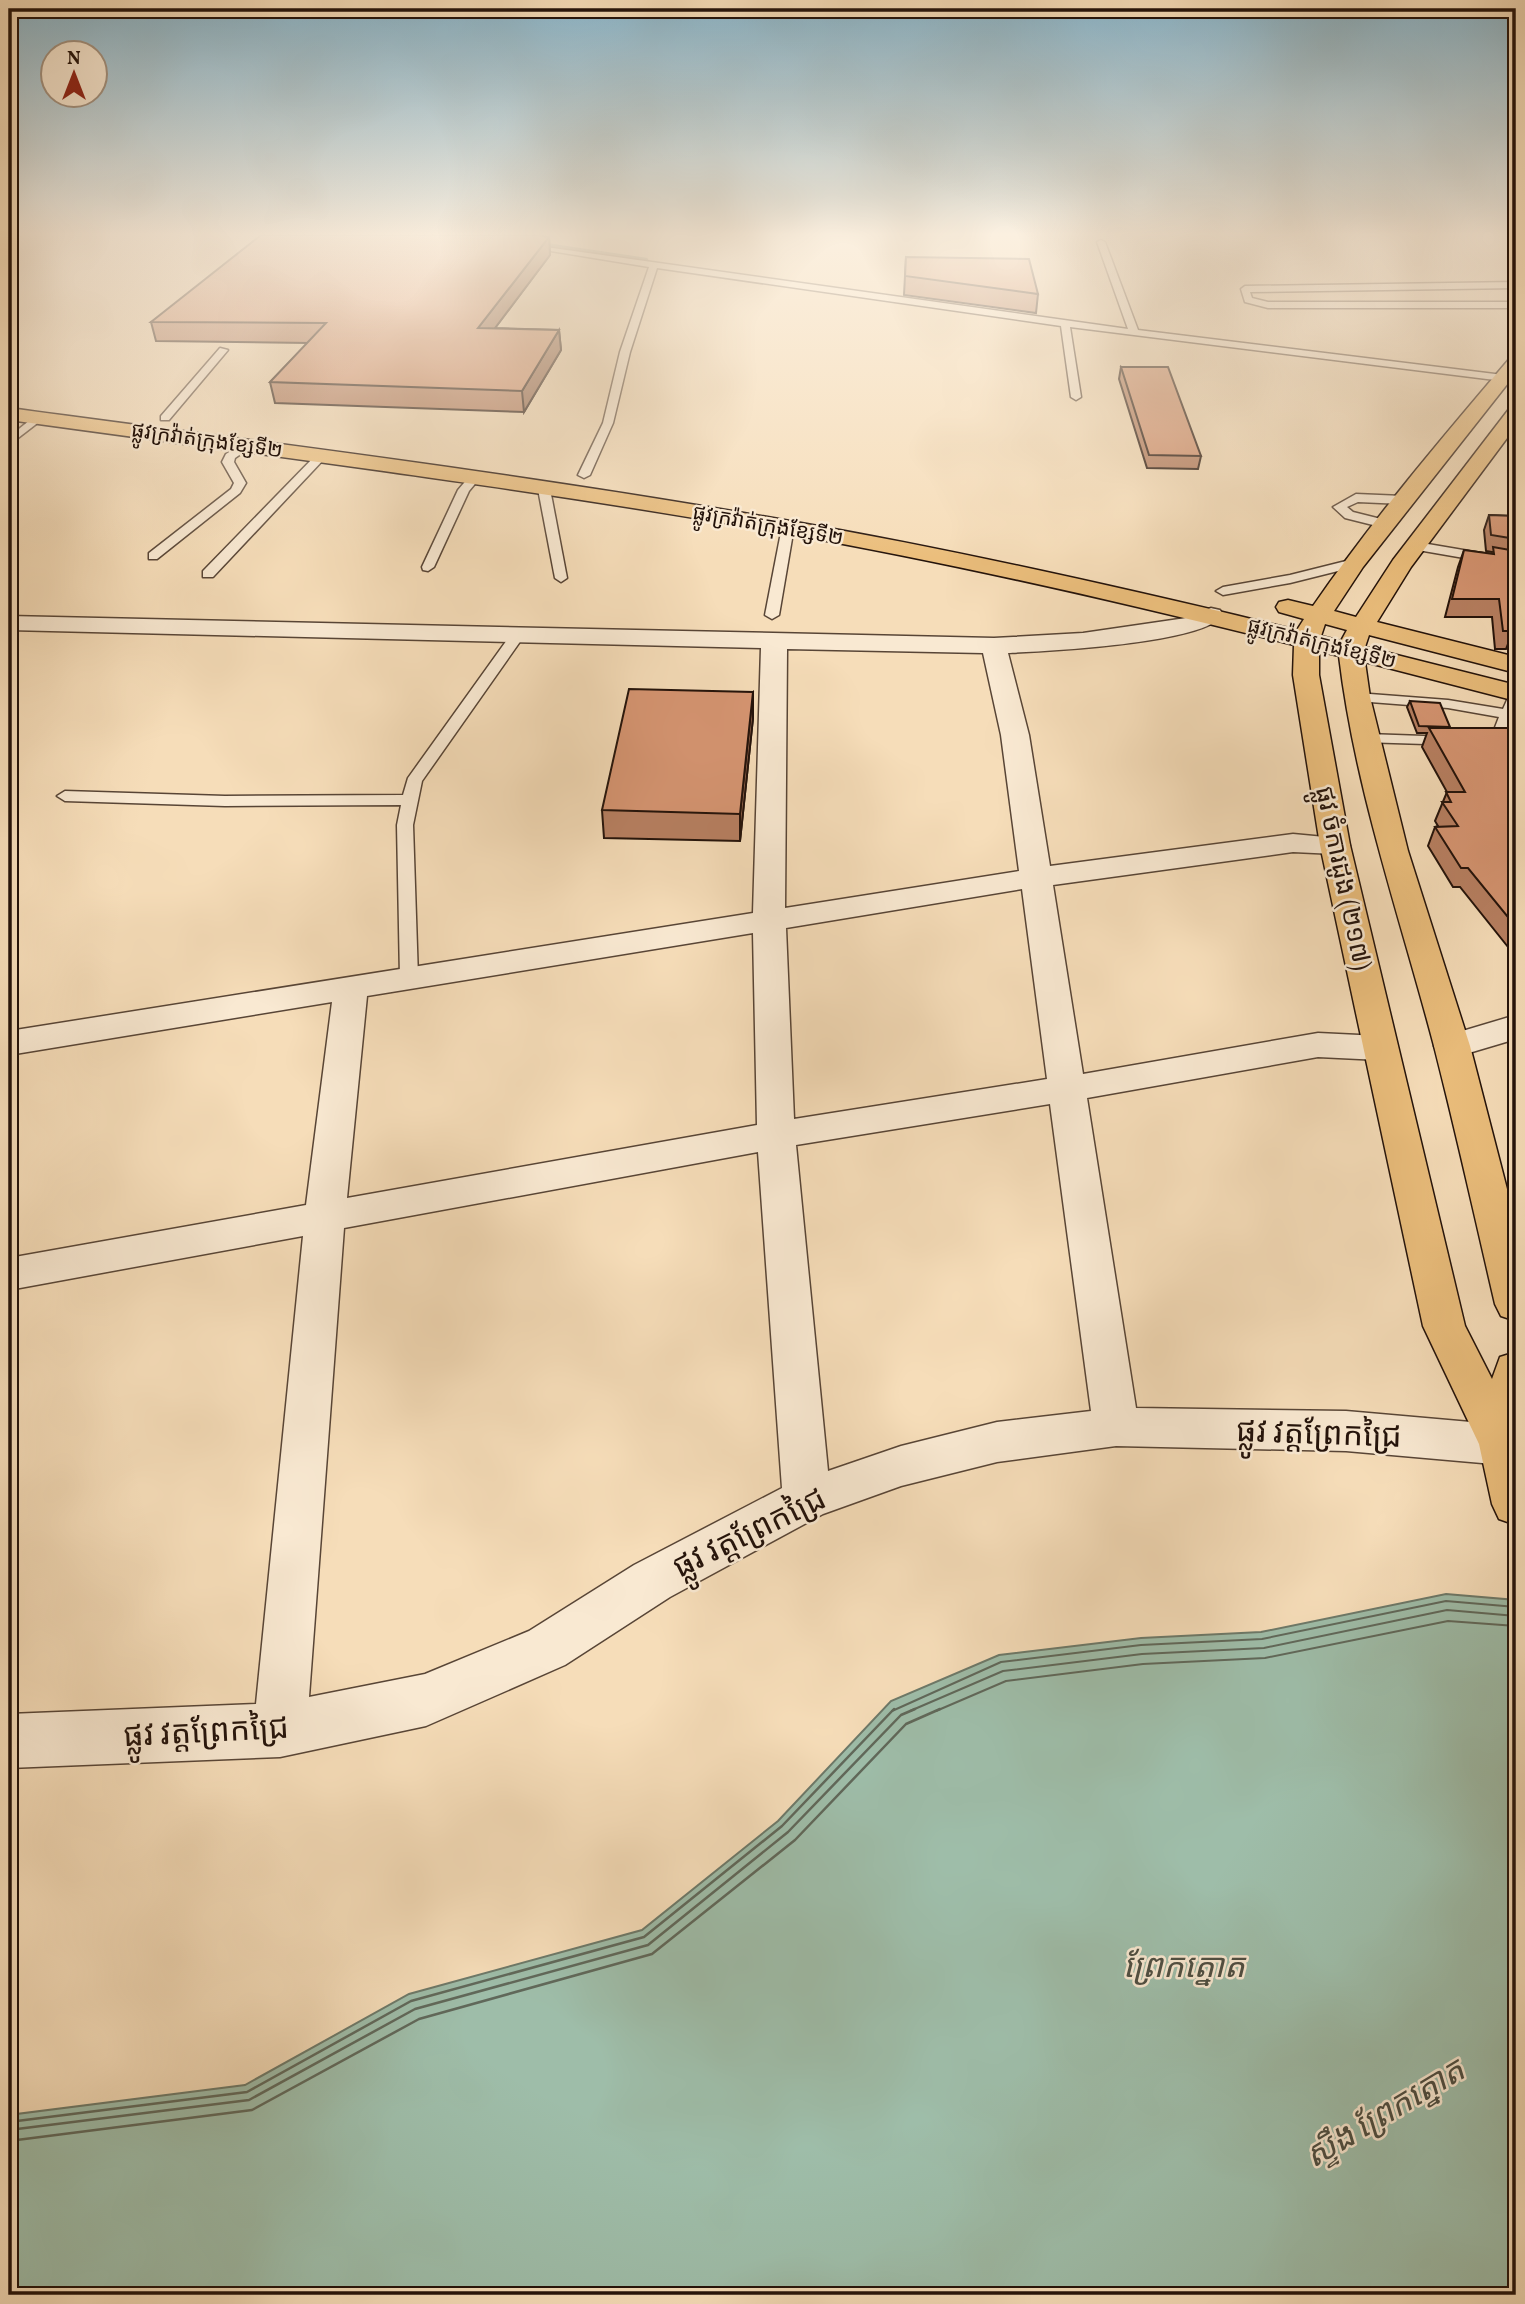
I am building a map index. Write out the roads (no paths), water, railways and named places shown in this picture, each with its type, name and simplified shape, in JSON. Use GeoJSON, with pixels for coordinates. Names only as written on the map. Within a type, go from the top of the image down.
{"type":"FeatureCollection","features":[{"type":"Feature","properties":{"kind":"main road"},"geometry":{"type":"LineString","coordinates":[[1312,626],[1354,563],[1510,370]]}},
{"type":"Feature","properties":{"kind":"main road","name":"ផ្លូវក្រវ៉ាត់ក្រុងខ្សែទី២"},"geometry":{"type":"LineString","coordinates":[[9,397],[584,475],[927,531]]}},
{"type":"Feature","properties":{"kind":"main road"},"geometry":{"type":"LineString","coordinates":[[1357,638],[1416,546],[1516,412]]}},
{"type":"Feature","properties":{"kind":"main road","name":"ផ្លូវក្រវ៉ាត់ក្រុងខ្សែទី២"},"geometry":{"type":"LineString","coordinates":[[9,414],[248,445],[788,527],[1125,594],[1211,615],[1312,626]]}},
{"type":"Feature","properties":{"kind":"main road"},"geometry":{"type":"LineString","coordinates":[[401,468],[420,452]]}},
{"type":"Feature","properties":{"kind":"main road","name":"ផ្លូវក្រវ៉ាត់ក្រុងខ្សែទី២"},"geometry":{"type":"LineString","coordinates":[[1199,586],[1223,591],[1312,626],[1357,638],[1516,665]]}},
{"type":"Feature","properties":{"kind":"main road","name":"ផ្លូវ ចំការដូង (២១៧)"},"geometry":{"type":"LineString","coordinates":[[1312,626],[1306,675],[1335,845],[1444,1326],[1509,1445]]}},
{"type":"Feature","properties":{"kind":"main road","name":"ផ្លូវក្រវ៉ាត់ក្រុងខ្សែទី២"},"geometry":{"type":"LineString","coordinates":[[1357,638],[1514,700]]}},
{"type":"Feature","properties":{"kind":"main road","name":"ផ្លូវ ចំការដូង (២១៧)"},"geometry":{"type":"LineString","coordinates":[[1357,638],[1357,697],[1393,851],[1452,1046],[1516,1304]]}},
{"type":"Feature","properties":{"kind":"main road","name":"ផ្លូវ ចំការដូង (២១៧)"},"geometry":{"type":"LineString","coordinates":[[1516,1370],[1509,1445],[1516,1504]]}},
{"type":"Feature","properties":{"kind":"street"},"geometry":{"type":"LineString","coordinates":[[9,623],[517,636],[773,629],[994,646],[1083,641],[1192,625],[1211,615]]}},
{"type":"Feature","properties":{"kind":"street"},"geometry":{"type":"LineString","coordinates":[[773,629],[769,920],[776,1135],[807,1499]]}},
{"type":"Feature","properties":{"kind":"street"},"geometry":{"type":"LineString","coordinates":[[994,646],[1015,735],[1116,1427]]}},
{"type":"Feature","properties":{"kind":"street"},"geometry":{"type":"LineString","coordinates":[[9,1043],[1034,878],[1293,844],[1335,845]]}},
{"type":"Feature","properties":{"kind":"street"},"geometry":{"type":"LineString","coordinates":[[280,1731],[325,1216],[351,988]]}},
{"type":"Feature","properties":{"kind":"street"},"geometry":{"type":"LineString","coordinates":[[1452,1046],[1516,1027]]}},
{"type":"Feature","properties":{"kind":"street"},"geometry":{"type":"LineString","coordinates":[[9,1274],[776,1135],[1067,1089],[1318,1045],[1380,1048]]}},
{"type":"Feature","properties":{"kind":"street","name":"ផ្លូវ វត្តព្រែកជ្រៃ"},"geometry":{"type":"LineString","coordinates":[[9,1741],[280,1731],[426,1700],[547,1647],[652,1581],[807,1499],[901,1466],[997,1442],[1116,1427],[1346,1430],[1509,1445]]}},
{"type":"Feature","properties":{"kind":"lane"},"geometry":{"type":"LineString","coordinates":[[584,475],[608,423],[628,343]]}},
{"type":"Feature","properties":{"kind":"lane"},"geometry":{"type":"LineString","coordinates":[[1069,343],[1076,397]]}},
{"type":"Feature","properties":{"kind":"lane"},"geometry":{"type":"LineString","coordinates":[[1251,343],[1510,370]]}},
{"type":"Feature","properties":{"kind":"lane"},"geometry":{"type":"LineString","coordinates":[[165,418],[223,350]]}},
{"type":"Feature","properties":{"kind":"lane"},"geometry":{"type":"LineString","coordinates":[[9,442],[39,418]]}},
{"type":"Feature","properties":{"kind":"lane"},"geometry":{"type":"LineString","coordinates":[[153,556],[236,491],[240,483],[228,462],[230,456],[248,445]]}},
{"type":"Feature","properties":{"kind":"lane"},"geometry":{"type":"LineString","coordinates":[[208,574],[320,457]]}},
{"type":"Feature","properties":{"kind":"lane"},"geometry":{"type":"LineString","coordinates":[[428,567],[464,490],[472,479]]}},
{"type":"Feature","properties":{"kind":"lane"},"geometry":{"type":"LineString","coordinates":[[544,489],[561,578]]}},
{"type":"Feature","properties":{"kind":"lane"},"geometry":{"type":"LineString","coordinates":[[773,629],[788,527]]}},
{"type":"Feature","properties":{"kind":"lane"},"geometry":{"type":"LineString","coordinates":[[1416,546],[1516,563]]}},
{"type":"Feature","properties":{"kind":"lane"},"geometry":{"type":"LineString","coordinates":[[1223,591],[1309,575],[1354,563]]}},
{"type":"Feature","properties":{"kind":"lane"},"geometry":{"type":"LineString","coordinates":[[409,978],[405,825],[414,781],[517,636]]}},
{"type":"Feature","properties":{"kind":"lane"},"geometry":{"type":"LineString","coordinates":[[1448,704],[1455,677]]}},
{"type":"Feature","properties":{"kind":"lane"},"geometry":{"type":"LineString","coordinates":[[1357,697],[1448,704],[1514,700],[1501,732],[1484,743],[1367,739]]}},
{"type":"Feature","properties":{"kind":"lane"},"geometry":{"type":"LineString","coordinates":[[65,796],[225,801],[410,800]]}},
{"type":"Feature","properties":{"kind":"water","name":"ព្រែកត្នោត"},"geometry":{"type":"Polygon","coordinates":[[[1446,1594],[1516,1600],[1516,2291],[1512,2295],[9,2295],[9,2115],[245,2085],[409,1994],[642,1930],[778,1821],[891,1701],[999,1655],[1141,1638],[1261,1632],[1446,1594]]]}},
{"type":"Feature","properties":{"kind":"water label","name":"ស្ទឹង ព្រែកត្នោត"},"geometry":{"type":"Point","coordinates":[1384,2112]}}]}
